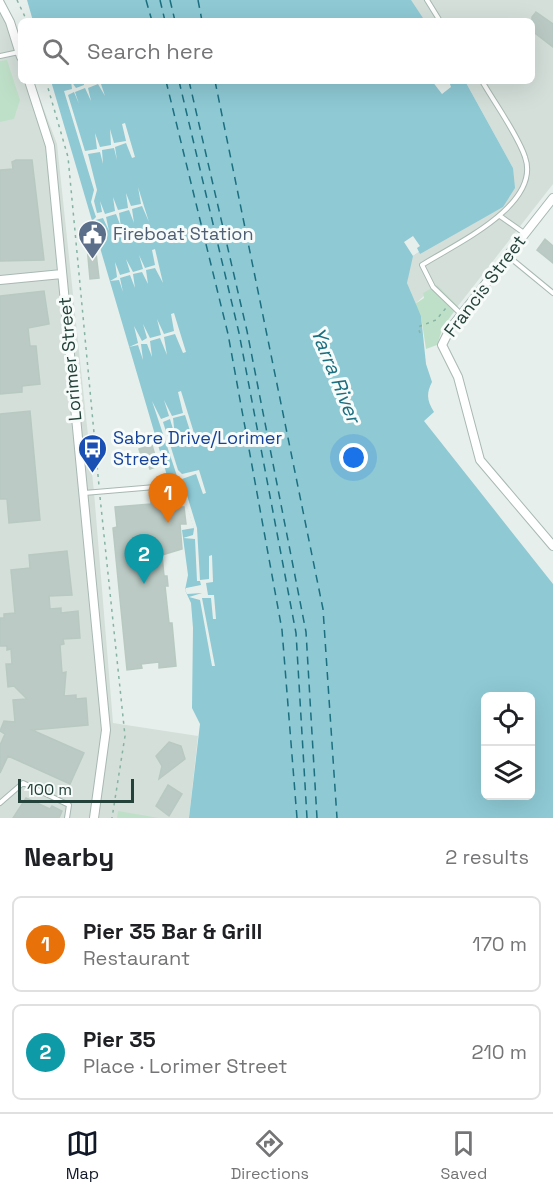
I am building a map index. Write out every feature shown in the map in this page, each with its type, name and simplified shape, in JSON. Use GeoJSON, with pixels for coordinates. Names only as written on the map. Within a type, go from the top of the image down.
{"type":"FeatureCollection","features":[{"type":"Feature","properties":{"kind":"street"},"geometry":{"type":"LineString","coordinates":[[0,3],[18,50]]}},
{"type":"Feature","properties":{"kind":"street","name":"Lorimer Street"},"geometry":{"type":"LineString","coordinates":[[30,84],[50,142],[106,735],[94,818]]}},
{"type":"Feature","properties":{"kind":"street","name":"Francis Street"},"geometry":{"type":"LineString","coordinates":[[553,198],[462,314],[444,338],[442,345],[458,377],[480,460],[553,546]]}},
{"type":"Feature","properties":{"kind":"street"},"geometry":{"type":"LineString","coordinates":[[0,280],[62,274]]}},
{"type":"Feature","properties":{"kind":"lane"},"geometry":{"type":"LineString","coordinates":[[427,0],[438,18]]}},
{"type":"Feature","properties":{"kind":"lane"},"geometry":{"type":"LineString","coordinates":[[0,56],[18,55]]}},
{"type":"Feature","properties":{"kind":"lane"},"geometry":{"type":"LineString","coordinates":[[462,314],[433,287],[422,264],[500,216],[520,194],[529,175],[525,156],[484,84]]}},
{"type":"Feature","properties":{"kind":"lane"},"geometry":{"type":"LineString","coordinates":[[500,216],[525,233]]}},
{"type":"Feature","properties":{"kind":"lane"},"geometry":{"type":"LineString","coordinates":[[508,256],[553,293]]}},
{"type":"Feature","properties":{"kind":"lane"},"geometry":{"type":"LineString","coordinates":[[83,493],[167,486]]}},
{"type":"Feature","properties":{"kind":"lane"},"geometry":{"type":"LineString","coordinates":[[0,803],[23,783],[69,805],[68,818]]}},
{"type":"Feature","properties":{"kind":"path"},"geometry":{"type":"LineString","coordinates":[[17,0],[26,18]]}},
{"type":"Feature","properties":{"kind":"path"},"geometry":{"type":"LineString","coordinates":[[47,84],[68,157],[99,492],[125,736],[112,818]]}},
{"type":"Feature","properties":{"kind":"path"},"geometry":{"type":"LineString","coordinates":[[420,333],[418,327],[436,320],[448,306]]}},
{"type":"Feature","properties":{"kind":"shaded area"},"geometry":{"type":"Polygon","coordinates":[[[0,0],[18,42],[18,84],[34,84],[57,144],[94,492],[113,723],[198,736],[189,818],[0,818],[0,0]]]}},
{"type":"Feature","properties":{"kind":"shaded area"},"geometry":{"type":"Polygon","coordinates":[[[410,0],[553,0],[553,184],[458,306],[436,285],[415,304],[407,283],[413,236],[469,225],[503,207],[513,168],[467,84],[535,84],[535,18],[423,18],[410,0]]]}},
{"type":"Feature","properties":{"kind":"green space"},"geometry":{"type":"Polygon","coordinates":[[[7,60],[20,100],[14,119],[0,122],[0,61],[7,60]]]}},
{"type":"Feature","properties":{"kind":"green space"},"geometry":{"type":"Polygon","coordinates":[[[437,285],[458,306],[443,327],[437,345],[426,349],[421,316],[415,304],[424,298],[423,293],[437,285]]]}},
{"type":"Feature","properties":{"kind":"green space"},"geometry":{"type":"Polygon","coordinates":[[[118,811],[159,818],[117,818],[118,811]]]}},
{"type":"Feature","properties":{"kind":"water"},"geometry":{"type":"Polygon","coordinates":[[[27,0],[411,0],[423,18],[32,18],[27,0]]]}},
{"type":"Feature","properties":{"kind":"water","name":"Yarra River"},"geometry":{"type":"Polygon","coordinates":[[[52,84],[467,84],[513,168],[515,188],[503,207],[413,256],[407,283],[421,316],[426,364],[432,382],[428,397],[434,412],[424,421],[553,584],[553,818],[189,818],[200,724],[192,708],[193,628],[191,603],[185,590],[188,575],[182,530],[194,528],[182,490],[172,491],[52,84]]]}},
{"type":"Feature","properties":{"kind":"pier"},"geometry":{"type":"Polygon","coordinates":[[[71,84],[76,88],[84,84],[98,84],[88,88],[91,101],[85,88],[75,92],[79,104],[74,92],[68,95],[85,151],[97,149],[95,133],[100,147],[111,145],[110,129],[114,143],[126,141],[122,124],[125,123],[135,157],[132,158],[126,143],[115,147],[117,160],[114,148],[102,150],[103,164],[100,152],[88,154],[97,190],[94,201],[97,213],[102,212],[100,201],[105,214],[115,211],[113,197],[118,210],[128,208],[126,193],[131,206],[141,204],[138,187],[149,222],[142,206],[132,209],[134,223],[129,210],[119,213],[121,227],[116,214],[106,217],[109,231],[103,218],[92,221],[96,217],[91,202],[94,190],[64,91],[72,89],[71,84]]]}},
{"type":"Feature","properties":{"kind":"pier"},"geometry":{"type":"Polygon","coordinates":[[[434,84],[450,84],[451,87],[442,94],[434,84]]]}},
{"type":"Feature","properties":{"kind":"pier"},"geometry":{"type":"Polygon","coordinates":[[[413,236],[420,246],[417,248],[419,252],[413,256],[404,242],[413,236]]]}},
{"type":"Feature","properties":{"kind":"pier"},"geometry":{"type":"Polygon","coordinates":[[[155,249],[163,283],[155,268],[146,270],[148,284],[142,272],[133,274],[135,288],[130,275],[120,278],[123,292],[119,280],[110,281],[117,277],[115,262],[120,275],[130,272],[126,259],[133,272],[143,269],[139,255],[145,268],[155,265],[152,250],[155,249]]]}},
{"type":"Feature","properties":{"kind":"pier"},"geometry":{"type":"Polygon","coordinates":[[[174,313],[186,352],[183,353],[175,334],[164,337],[167,355],[160,338],[150,341],[152,357],[147,344],[141,344],[143,360],[138,345],[129,347],[138,343],[134,326],[142,341],[147,338],[143,324],[150,338],[161,335],[157,319],[164,334],[174,331],[171,314],[174,313]]]}},
{"type":"Feature","properties":{"kind":"pier"},"geometry":{"type":"Polygon","coordinates":[[[181,391],[194,433],[191,434],[185,415],[173,418],[175,436],[170,419],[163,422],[178,470],[182,474],[199,470],[206,493],[203,494],[196,474],[182,479],[197,528],[200,580],[209,579],[209,556],[212,555],[213,582],[206,583],[208,595],[214,595],[216,619],[213,619],[211,598],[202,598],[215,666],[212,666],[200,600],[189,597],[202,593],[187,594],[185,590],[201,585],[200,581],[197,581],[195,539],[183,538],[193,535],[194,529],[178,479],[169,481],[168,479],[177,476],[152,401],[161,419],[169,416],[164,400],[172,416],[183,413],[178,392],[181,391]]]}},
{"type":"Feature","properties":{"kind":"building"},"geometry":{"type":"Polygon","coordinates":[[[536,12],[553,24],[553,47],[535,33],[535,18],[532,17],[536,12]]]}},
{"type":"Feature","properties":{"kind":"building"},"geometry":{"type":"Polygon","coordinates":[[[32,160],[44,260],[0,261],[0,170],[13,169],[12,162],[32,160]]]}},
{"type":"Feature","properties":{"kind":"building"},"geometry":{"type":"Polygon","coordinates":[[[545,239],[553,246],[553,263],[537,250],[545,239]]]}},
{"type":"Feature","properties":{"kind":"building","name":"Fireboat Station"},"geometry":{"type":"Polygon","coordinates":[[[95,245],[99,278],[90,279],[87,246],[95,245]]]}},
{"type":"Feature","properties":{"kind":"building"},"geometry":{"type":"Polygon","coordinates":[[[44,291],[49,324],[28,328],[30,346],[36,346],[40,384],[22,386],[22,392],[0,394],[0,296],[44,291]]]}},
{"type":"Feature","properties":{"kind":"building"},"geometry":{"type":"Polygon","coordinates":[[[30,411],[40,520],[9,523],[7,499],[0,499],[0,414],[30,411]]]}},
{"type":"Feature","properties":{"kind":"building"},"geometry":{"type":"Polygon","coordinates":[[[152,445],[158,466],[150,469],[147,461],[143,462],[139,449],[152,445]]]}},
{"type":"Feature","properties":{"kind":"building"},"geometry":{"type":"Polygon","coordinates":[[[166,498],[166,502],[177,501],[178,507],[184,507],[186,524],[180,524],[182,549],[162,555],[164,576],[167,576],[168,586],[165,586],[169,623],[172,623],[176,666],[159,668],[159,662],[141,664],[142,668],[127,670],[113,528],[117,527],[115,507],[151,504],[151,500],[166,498]]]}},
{"type":"Feature","properties":{"kind":"building"},"geometry":{"type":"Polygon","coordinates":[[[67,551],[72,595],[49,596],[50,609],[61,608],[61,613],[78,611],[80,638],[63,639],[64,644],[60,645],[62,673],[66,672],[64,696],[76,695],[76,699],[86,698],[88,725],[32,730],[84,753],[70,784],[8,756],[0,773],[0,745],[5,734],[0,731],[4,721],[15,722],[13,700],[27,699],[14,686],[8,687],[6,664],[12,664],[11,649],[7,650],[7,646],[0,646],[0,618],[4,618],[4,614],[15,613],[11,570],[30,568],[29,555],[67,551]]]}},
{"type":"Feature","properties":{"kind":"building"},"geometry":{"type":"Polygon","coordinates":[[[169,742],[181,746],[185,759],[159,779],[162,766],[156,756],[169,742]]]}},
{"type":"Feature","properties":{"kind":"building"},"geometry":{"type":"Polygon","coordinates":[[[168,785],[182,794],[169,816],[156,806],[168,785]]]}},
{"type":"Feature","properties":{"kind":"building"},"geometry":{"type":"Polygon","coordinates":[[[26,798],[50,809],[52,806],[62,811],[59,818],[13,818],[26,798]]]}},
{"type":"Feature","properties":{"kind":"ferry route"},"geometry":{"type":"LineString","coordinates":[[146,0],[151,18]]}},
{"type":"Feature","properties":{"kind":"ferry route"},"geometry":{"type":"LineString","coordinates":[[160,0],[164,18]]}},
{"type":"Feature","properties":{"kind":"ferry route"},"geometry":{"type":"LineString","coordinates":[[170,0],[174,18]]}},
{"type":"Feature","properties":{"kind":"ferry route"},"geometry":{"type":"LineString","coordinates":[[198,0],[201,18]]}},
{"type":"Feature","properties":{"kind":"ferry route"},"geometry":{"type":"LineString","coordinates":[[167,84],[228,334],[282,630],[297,818]]}},
{"type":"Feature","properties":{"kind":"ferry route"},"geometry":{"type":"LineString","coordinates":[[180,84],[239,333],[296,633],[307,818]]}},
{"type":"Feature","properties":{"kind":"ferry route"},"geometry":{"type":"LineString","coordinates":[[190,84],[247,331],[306,632],[317,818]]}},
{"type":"Feature","properties":{"kind":"ferry route"},"geometry":{"type":"LineString","coordinates":[[216,84],[323,609],[337,818]]}},
{"type":"Feature","properties":{"kind":"place","name":"Fireboat Station"},"geometry":{"type":"Point","coordinates":[92,260]}},
{"type":"Feature","properties":{"kind":"place","name":"Sabre Drive/Lorimer Street"},"geometry":{"type":"Point","coordinates":[92,474]}},
{"type":"Feature","properties":{"kind":"place","name":"Pier 35 Bar & Grill"},"geometry":{"type":"Point","coordinates":[168,523]}},
{"type":"Feature","properties":{"kind":"place","name":"Pier 35"},"geometry":{"type":"Point","coordinates":[144,584]}}]}
